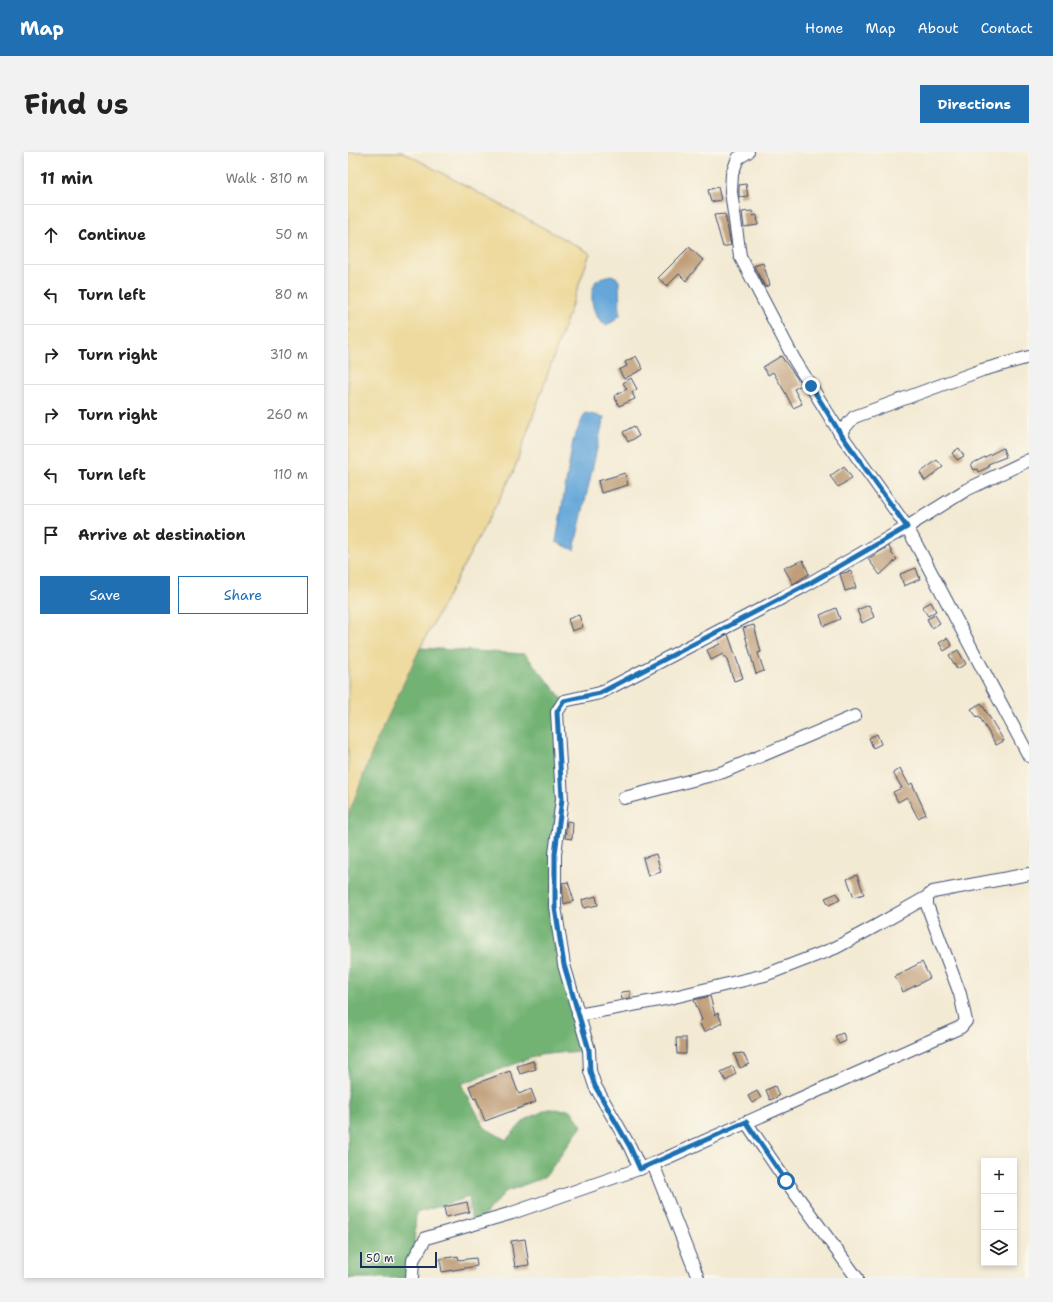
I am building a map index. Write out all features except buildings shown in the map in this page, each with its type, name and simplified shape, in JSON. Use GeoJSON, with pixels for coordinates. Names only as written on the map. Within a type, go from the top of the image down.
{"type":"FeatureCollection","features":[{"type":"Feature","properties":{"kind":"street"},"geometry":{"type":"LineString","coordinates":[[746,152],[738,158],[732,174],[731,192],[740,256],[794,359],[840,433],[907,527],[1029,756]]}},
{"type":"Feature","properties":{"kind":"street"},"geometry":{"type":"LineString","coordinates":[[840,433],[854,416],[982,370],[1029,357]]}},
{"type":"Feature","properties":{"kind":"street"},"geometry":{"type":"LineString","coordinates":[[640,1169],[630,1147],[595,1086],[590,1071],[589,1050],[564,965],[555,907],[555,854],[562,799],[557,712],[564,701],[600,693],[803,587],[907,527],[966,490],[1029,460]]}},
{"type":"Feature","properties":{"kind":"street"},"geometry":{"type":"LineString","coordinates":[[624,798],[723,772],[854,716]]}},
{"type":"Feature","properties":{"kind":"street"},"geometry":{"type":"LineString","coordinates":[[578,1015],[670,998],[765,975],[835,948],[874,928],[933,892],[1029,874]]}},
{"type":"Feature","properties":{"kind":"street"},"geometry":{"type":"LineString","coordinates":[[412,1278],[413,1260],[426,1238],[512,1213],[653,1164],[858,1074],[961,1026],[966,1021],[960,994],[926,905],[927,897]]}},
{"type":"Feature","properties":{"kind":"street"},"geometry":{"type":"LineString","coordinates":[[746,1122],[786,1181],[856,1278]]}},
{"type":"Feature","properties":{"kind":"street"},"geometry":{"type":"LineString","coordinates":[[653,1164],[698,1278]]}},
{"type":"Feature","properties":{"kind":"green space"},"geometry":{"type":"Polygon","coordinates":[[[420,648],[525,654],[564,701],[557,712],[555,907],[589,1050],[539,1055],[461,1084],[485,1128],[506,1140],[525,1120],[548,1109],[571,1110],[582,1126],[545,1177],[505,1192],[483,1217],[472,1225],[469,1197],[416,1213],[412,1278],[348,1278],[348,816],[375,744],[420,648]]]}},
{"type":"Feature","properties":{"kind":"sand"},"geometry":{"type":"Polygon","coordinates":[[[348,152],[403,152],[590,253],[513,473],[420,648],[375,744],[348,816],[348,152]]]}},
{"type":"Feature","properties":{"kind":"water"},"geometry":{"type":"Polygon","coordinates":[[[611,275],[616,277],[619,281],[620,315],[614,321],[606,325],[597,317],[593,305],[592,293],[596,281],[611,275]]]}},
{"type":"Feature","properties":{"kind":"water"},"geometry":{"type":"Polygon","coordinates":[[[585,413],[604,417],[574,550],[556,542],[573,441],[585,413]]]}},
{"type":"Feature","properties":{"kind":"route"},"geometry":{"type":"LineString","coordinates":[[786,1181],[746,1122],[640,1169],[630,1147],[595,1086],[590,1071],[589,1050],[564,965],[555,907],[555,854],[562,799],[557,712],[564,701],[600,693],[803,587],[907,527],[840,433],[811,386]]}}]}
